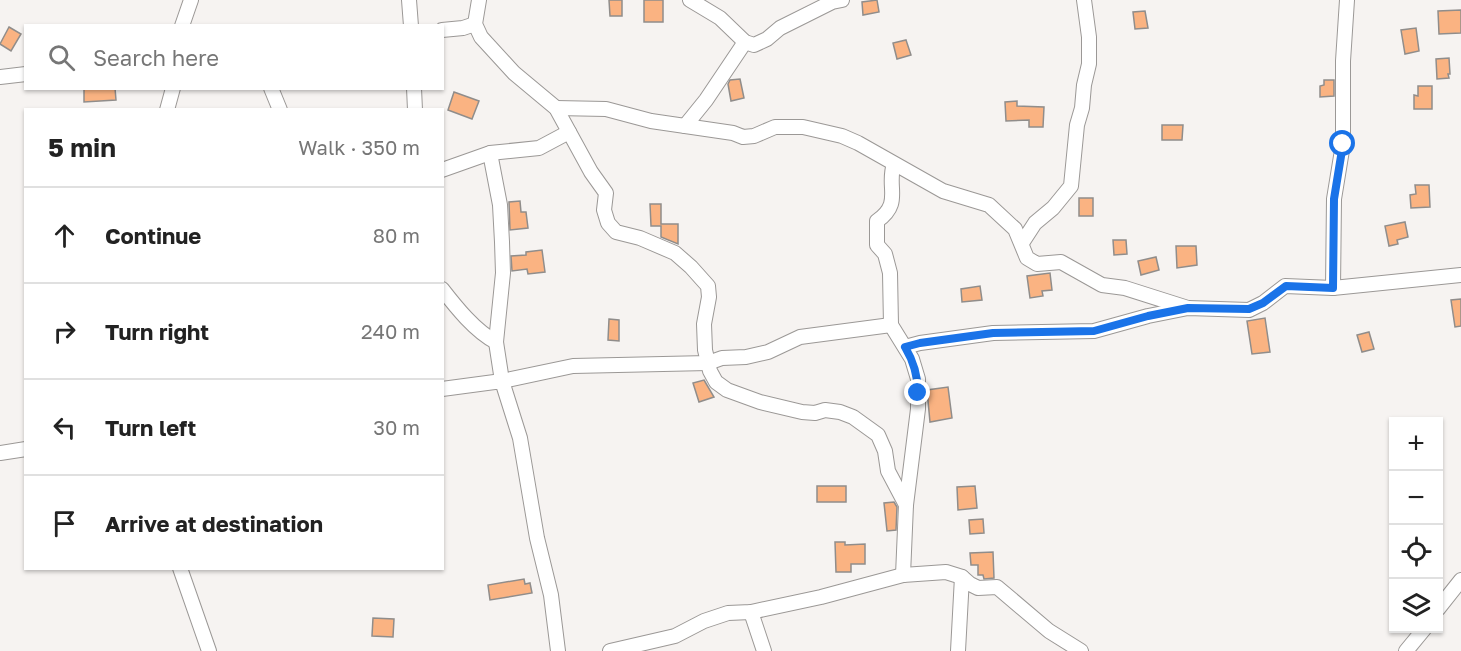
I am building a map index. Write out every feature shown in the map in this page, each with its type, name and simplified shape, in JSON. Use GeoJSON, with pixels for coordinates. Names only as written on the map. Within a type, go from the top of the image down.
{"type":"FeatureCollection","features":[{"type":"Feature","properties":{"kind":"street"},"geometry":{"type":"LineString","coordinates":[[183,24],[191,0]]}},
{"type":"Feature","properties":{"kind":"street"},"geometry":{"type":"LineString","coordinates":[[409,0],[411,24]]}},
{"type":"Feature","properties":{"kind":"street"},"geometry":{"type":"LineString","coordinates":[[479,0],[475,24],[481,37],[514,73],[556,108],[591,172],[606,193],[604,210],[608,223],[616,232],[640,238],[675,253],[692,267],[708,286],[709,297],[704,336],[710,371],[716,382],[742,397],[802,412],[815,413],[825,410],[853,417],[878,435],[885,451],[888,471],[906,505]]}},
{"type":"Feature","properties":{"kind":"street"},"geometry":{"type":"LineString","coordinates":[[690,0],[720,18],[745,42],[754,45],[767,39],[780,28],[832,2],[842,0]]}},
{"type":"Feature","properties":{"kind":"street"},"geometry":{"type":"LineString","coordinates":[[1022,243],[1035,223],[1053,208],[1071,186],[1077,125],[1089,64],[1089,37],[1083,0]]}},
{"type":"Feature","properties":{"kind":"street"},"geometry":{"type":"LineString","coordinates":[[1333,288],[1334,199],[1343,144],[1347,0]]}},
{"type":"Feature","properties":{"kind":"street"},"geometry":{"type":"LineString","coordinates":[[444,30],[475,24]]}},
{"type":"Feature","properties":{"kind":"street"},"geometry":{"type":"LineString","coordinates":[[685,126],[706,100],[745,42]]}},
{"type":"Feature","properties":{"kind":"street"},"geometry":{"type":"LineString","coordinates":[[0,76],[24,74]]}},
{"type":"Feature","properties":{"kind":"street"},"geometry":{"type":"LineString","coordinates":[[168,108],[172,90]]}},
{"type":"Feature","properties":{"kind":"street"},"geometry":{"type":"LineString","coordinates":[[272,90],[279,108]]}},
{"type":"Feature","properties":{"kind":"street"},"geometry":{"type":"LineString","coordinates":[[414,90],[415,108]]}},
{"type":"Feature","properties":{"kind":"street"},"geometry":{"type":"LineString","coordinates":[[556,108],[606,109],[651,121],[743,137],[754,136],[775,128],[804,127],[842,136],[943,190],[989,205],[1015,229],[1026,258],[1037,264],[1062,262],[1102,285],[1125,288],[1188,308]]}},
{"type":"Feature","properties":{"kind":"street"},"geometry":{"type":"LineString","coordinates":[[444,169],[490,153],[539,148],[569,132]]}},
{"type":"Feature","properties":{"kind":"street"},"geometry":{"type":"LineString","coordinates":[[490,153],[500,205],[503,273],[496,342],[502,381],[520,438],[537,537],[551,594],[558,651]]}},
{"type":"Feature","properties":{"kind":"street"},"geometry":{"type":"LineString","coordinates":[[894,164],[892,169],[894,196],[886,215],[877,221],[877,245],[885,254],[890,273],[891,325],[912,359],[918,379],[918,409],[906,505],[903,574]]}},
{"type":"Feature","properties":{"kind":"street"},"geometry":{"type":"LineString","coordinates":[[905,347],[937,340],[993,333],[1094,331],[1188,308],[1249,309],[1263,303],[1286,286],[1333,288],[1461,275]]}},
{"type":"Feature","properties":{"kind":"street"},"geometry":{"type":"LineString","coordinates":[[444,291],[458,308],[496,342]]}},
{"type":"Feature","properties":{"kind":"street"},"geometry":{"type":"LineString","coordinates":[[444,388],[502,381],[573,366],[708,363],[722,358],[746,357],[768,352],[800,337],[891,325]]}},
{"type":"Feature","properties":{"kind":"street"},"geometry":{"type":"LineString","coordinates":[[0,453],[24,449]]}},
{"type":"Feature","properties":{"kind":"street"},"geometry":{"type":"LineString","coordinates":[[181,570],[209,651]]}},
{"type":"Feature","properties":{"kind":"street"},"geometry":{"type":"LineString","coordinates":[[610,651],[675,636],[704,621],[728,614],[751,612],[821,597],[903,574],[946,572],[962,577],[978,588],[997,587],[1049,631],[1081,651]]}},
{"type":"Feature","properties":{"kind":"street"},"geometry":{"type":"LineString","coordinates":[[958,651],[962,577]]}},
{"type":"Feature","properties":{"kind":"street"},"geometry":{"type":"LineString","coordinates":[[1443,603],[1461,580]]}},
{"type":"Feature","properties":{"kind":"street"},"geometry":{"type":"LineString","coordinates":[[751,612],[764,651]]}},
{"type":"Feature","properties":{"kind":"street"},"geometry":{"type":"LineString","coordinates":[[1406,651],[1421,633]]}},
{"type":"Feature","properties":{"kind":"building"},"geometry":{"type":"Polygon","coordinates":[[[609,0],[622,0],[622,16],[610,16],[609,0]]]}},
{"type":"Feature","properties":{"kind":"building"},"geometry":{"type":"Polygon","coordinates":[[[644,0],[663,0],[663,22],[644,22],[644,0]]]}},
{"type":"Feature","properties":{"kind":"building"},"geometry":{"type":"Polygon","coordinates":[[[877,0],[879,12],[863,15],[862,2],[877,0]]]}},
{"type":"Feature","properties":{"kind":"building"},"geometry":{"type":"Polygon","coordinates":[[[1461,10],[1461,33],[1439,34],[1438,11],[1461,10]]]}},
{"type":"Feature","properties":{"kind":"building"},"geometry":{"type":"Polygon","coordinates":[[[1145,11],[1148,28],[1135,29],[1133,12],[1145,11]]]}},
{"type":"Feature","properties":{"kind":"building"},"geometry":{"type":"Polygon","coordinates":[[[9,27],[21,34],[11,51],[0,44],[9,27]]]}},
{"type":"Feature","properties":{"kind":"building"},"geometry":{"type":"Polygon","coordinates":[[[1416,28],[1419,51],[1405,54],[1401,30],[1416,28]]]}},
{"type":"Feature","properties":{"kind":"building"},"geometry":{"type":"Polygon","coordinates":[[[906,40],[911,55],[897,59],[893,43],[906,40]]]}},
{"type":"Feature","properties":{"kind":"building"},"geometry":{"type":"Polygon","coordinates":[[[1449,58],[1449,78],[1437,79],[1436,59],[1449,58]]]}},
{"type":"Feature","properties":{"kind":"building"},"geometry":{"type":"Polygon","coordinates":[[[740,79],[744,98],[731,101],[728,84],[730,80],[740,79]]]}},
{"type":"Feature","properties":{"kind":"building"},"geometry":{"type":"Polygon","coordinates":[[[1324,80],[1334,80],[1334,96],[1320,97],[1320,86],[1324,85],[1324,80]]]}},
{"type":"Feature","properties":{"kind":"building"},"geometry":{"type":"Polygon","coordinates":[[[1418,86],[1432,86],[1432,109],[1414,109],[1414,95],[1418,96],[1418,86]]]}},
{"type":"Feature","properties":{"kind":"building"},"geometry":{"type":"Polygon","coordinates":[[[84,90],[115,90],[116,100],[84,102],[84,90]]]}},
{"type":"Feature","properties":{"kind":"building"},"geometry":{"type":"Polygon","coordinates":[[[454,92],[479,101],[472,119],[448,110],[454,92]]]}},
{"type":"Feature","properties":{"kind":"building"},"geometry":{"type":"Polygon","coordinates":[[[1017,101],[1017,106],[1044,107],[1043,127],[1029,127],[1029,120],[1006,121],[1005,102],[1017,101]]]}},
{"type":"Feature","properties":{"kind":"building"},"geometry":{"type":"Polygon","coordinates":[[[1162,125],[1183,125],[1182,140],[1162,140],[1162,125]]]}},
{"type":"Feature","properties":{"kind":"building"},"geometry":{"type":"Polygon","coordinates":[[[1415,185],[1429,185],[1430,207],[1411,208],[1410,195],[1416,194],[1415,185]]]}},
{"type":"Feature","properties":{"kind":"building"},"geometry":{"type":"Polygon","coordinates":[[[1079,198],[1093,198],[1093,216],[1079,216],[1079,198]]]}},
{"type":"Feature","properties":{"kind":"building"},"geometry":{"type":"Polygon","coordinates":[[[520,201],[521,212],[526,212],[528,228],[510,230],[509,202],[520,201]]]}},
{"type":"Feature","properties":{"kind":"building"},"geometry":{"type":"Polygon","coordinates":[[[650,204],[661,204],[661,224],[678,224],[678,244],[661,237],[661,226],[651,226],[650,204]]]}},
{"type":"Feature","properties":{"kind":"building"},"geometry":{"type":"Polygon","coordinates":[[[1405,222],[1408,237],[1397,240],[1398,244],[1389,246],[1385,226],[1405,222]]]}},
{"type":"Feature","properties":{"kind":"building"},"geometry":{"type":"Polygon","coordinates":[[[1113,240],[1126,240],[1127,254],[1114,255],[1113,240]]]}},
{"type":"Feature","properties":{"kind":"building"},"geometry":{"type":"Polygon","coordinates":[[[1176,246],[1196,246],[1197,265],[1177,268],[1176,246]]]}},
{"type":"Feature","properties":{"kind":"building"},"geometry":{"type":"Polygon","coordinates":[[[542,250],[545,272],[528,274],[527,269],[512,271],[511,256],[526,255],[526,252],[542,250]]]}},
{"type":"Feature","properties":{"kind":"building"},"geometry":{"type":"Polygon","coordinates":[[[1156,257],[1159,270],[1141,275],[1138,261],[1156,257]]]}},
{"type":"Feature","properties":{"kind":"building"},"geometry":{"type":"Polygon","coordinates":[[[1050,273],[1052,290],[1042,291],[1043,296],[1030,298],[1027,276],[1050,273]]]}},
{"type":"Feature","properties":{"kind":"building"},"geometry":{"type":"Polygon","coordinates":[[[980,286],[982,300],[962,302],[961,289],[980,286]]]}},
{"type":"Feature","properties":{"kind":"building"},"geometry":{"type":"Polygon","coordinates":[[[1461,299],[1461,326],[1455,327],[1451,300],[1461,299]]]}},
{"type":"Feature","properties":{"kind":"building"},"geometry":{"type":"Polygon","coordinates":[[[1265,318],[1270,352],[1252,354],[1247,321],[1265,318]]]}},
{"type":"Feature","properties":{"kind":"building"},"geometry":{"type":"Polygon","coordinates":[[[609,319],[619,320],[619,341],[608,340],[609,319]]]}},
{"type":"Feature","properties":{"kind":"building"},"geometry":{"type":"Polygon","coordinates":[[[1369,332],[1374,349],[1362,352],[1357,335],[1369,332]]]}},
{"type":"Feature","properties":{"kind":"building"},"geometry":{"type":"Polygon","coordinates":[[[704,380],[714,397],[699,402],[693,383],[704,380]]]}},
{"type":"Feature","properties":{"kind":"building"},"geometry":{"type":"Polygon","coordinates":[[[948,387],[952,418],[930,422],[927,390],[948,387]]]}},
{"type":"Feature","properties":{"kind":"building"},"geometry":{"type":"Polygon","coordinates":[[[817,486],[846,486],[846,502],[817,502],[817,486]]]}},
{"type":"Feature","properties":{"kind":"building"},"geometry":{"type":"Polygon","coordinates":[[[975,486],[977,508],[958,510],[957,487],[975,486]]]}},
{"type":"Feature","properties":{"kind":"building"},"geometry":{"type":"Polygon","coordinates":[[[894,502],[897,507],[896,530],[887,531],[884,503],[894,502]]]}},
{"type":"Feature","properties":{"kind":"building"},"geometry":{"type":"Polygon","coordinates":[[[983,519],[984,533],[970,534],[969,520],[983,519]]]}},
{"type":"Feature","properties":{"kind":"building"},"geometry":{"type":"Polygon","coordinates":[[[835,542],[845,542],[845,545],[865,544],[865,564],[851,564],[851,572],[836,572],[835,542]]]}},
{"type":"Feature","properties":{"kind":"building"},"geometry":{"type":"Polygon","coordinates":[[[993,552],[994,578],[984,579],[983,575],[978,575],[978,565],[971,565],[970,553],[993,552]]]}},
{"type":"Feature","properties":{"kind":"building"},"geometry":{"type":"Polygon","coordinates":[[[524,579],[525,584],[530,583],[532,593],[490,600],[488,585],[524,579]]]}},
{"type":"Feature","properties":{"kind":"building"},"geometry":{"type":"Polygon","coordinates":[[[373,618],[394,619],[393,637],[372,636],[373,618]]]}},
{"type":"Feature","properties":{"kind":"route"},"geometry":{"type":"LineString","coordinates":[[918,393],[918,379],[912,359],[905,347],[920,343],[993,333],[1094,331],[1188,308],[1249,309],[1263,303],[1286,286],[1333,288],[1334,199],[1343,144]]}}]}
